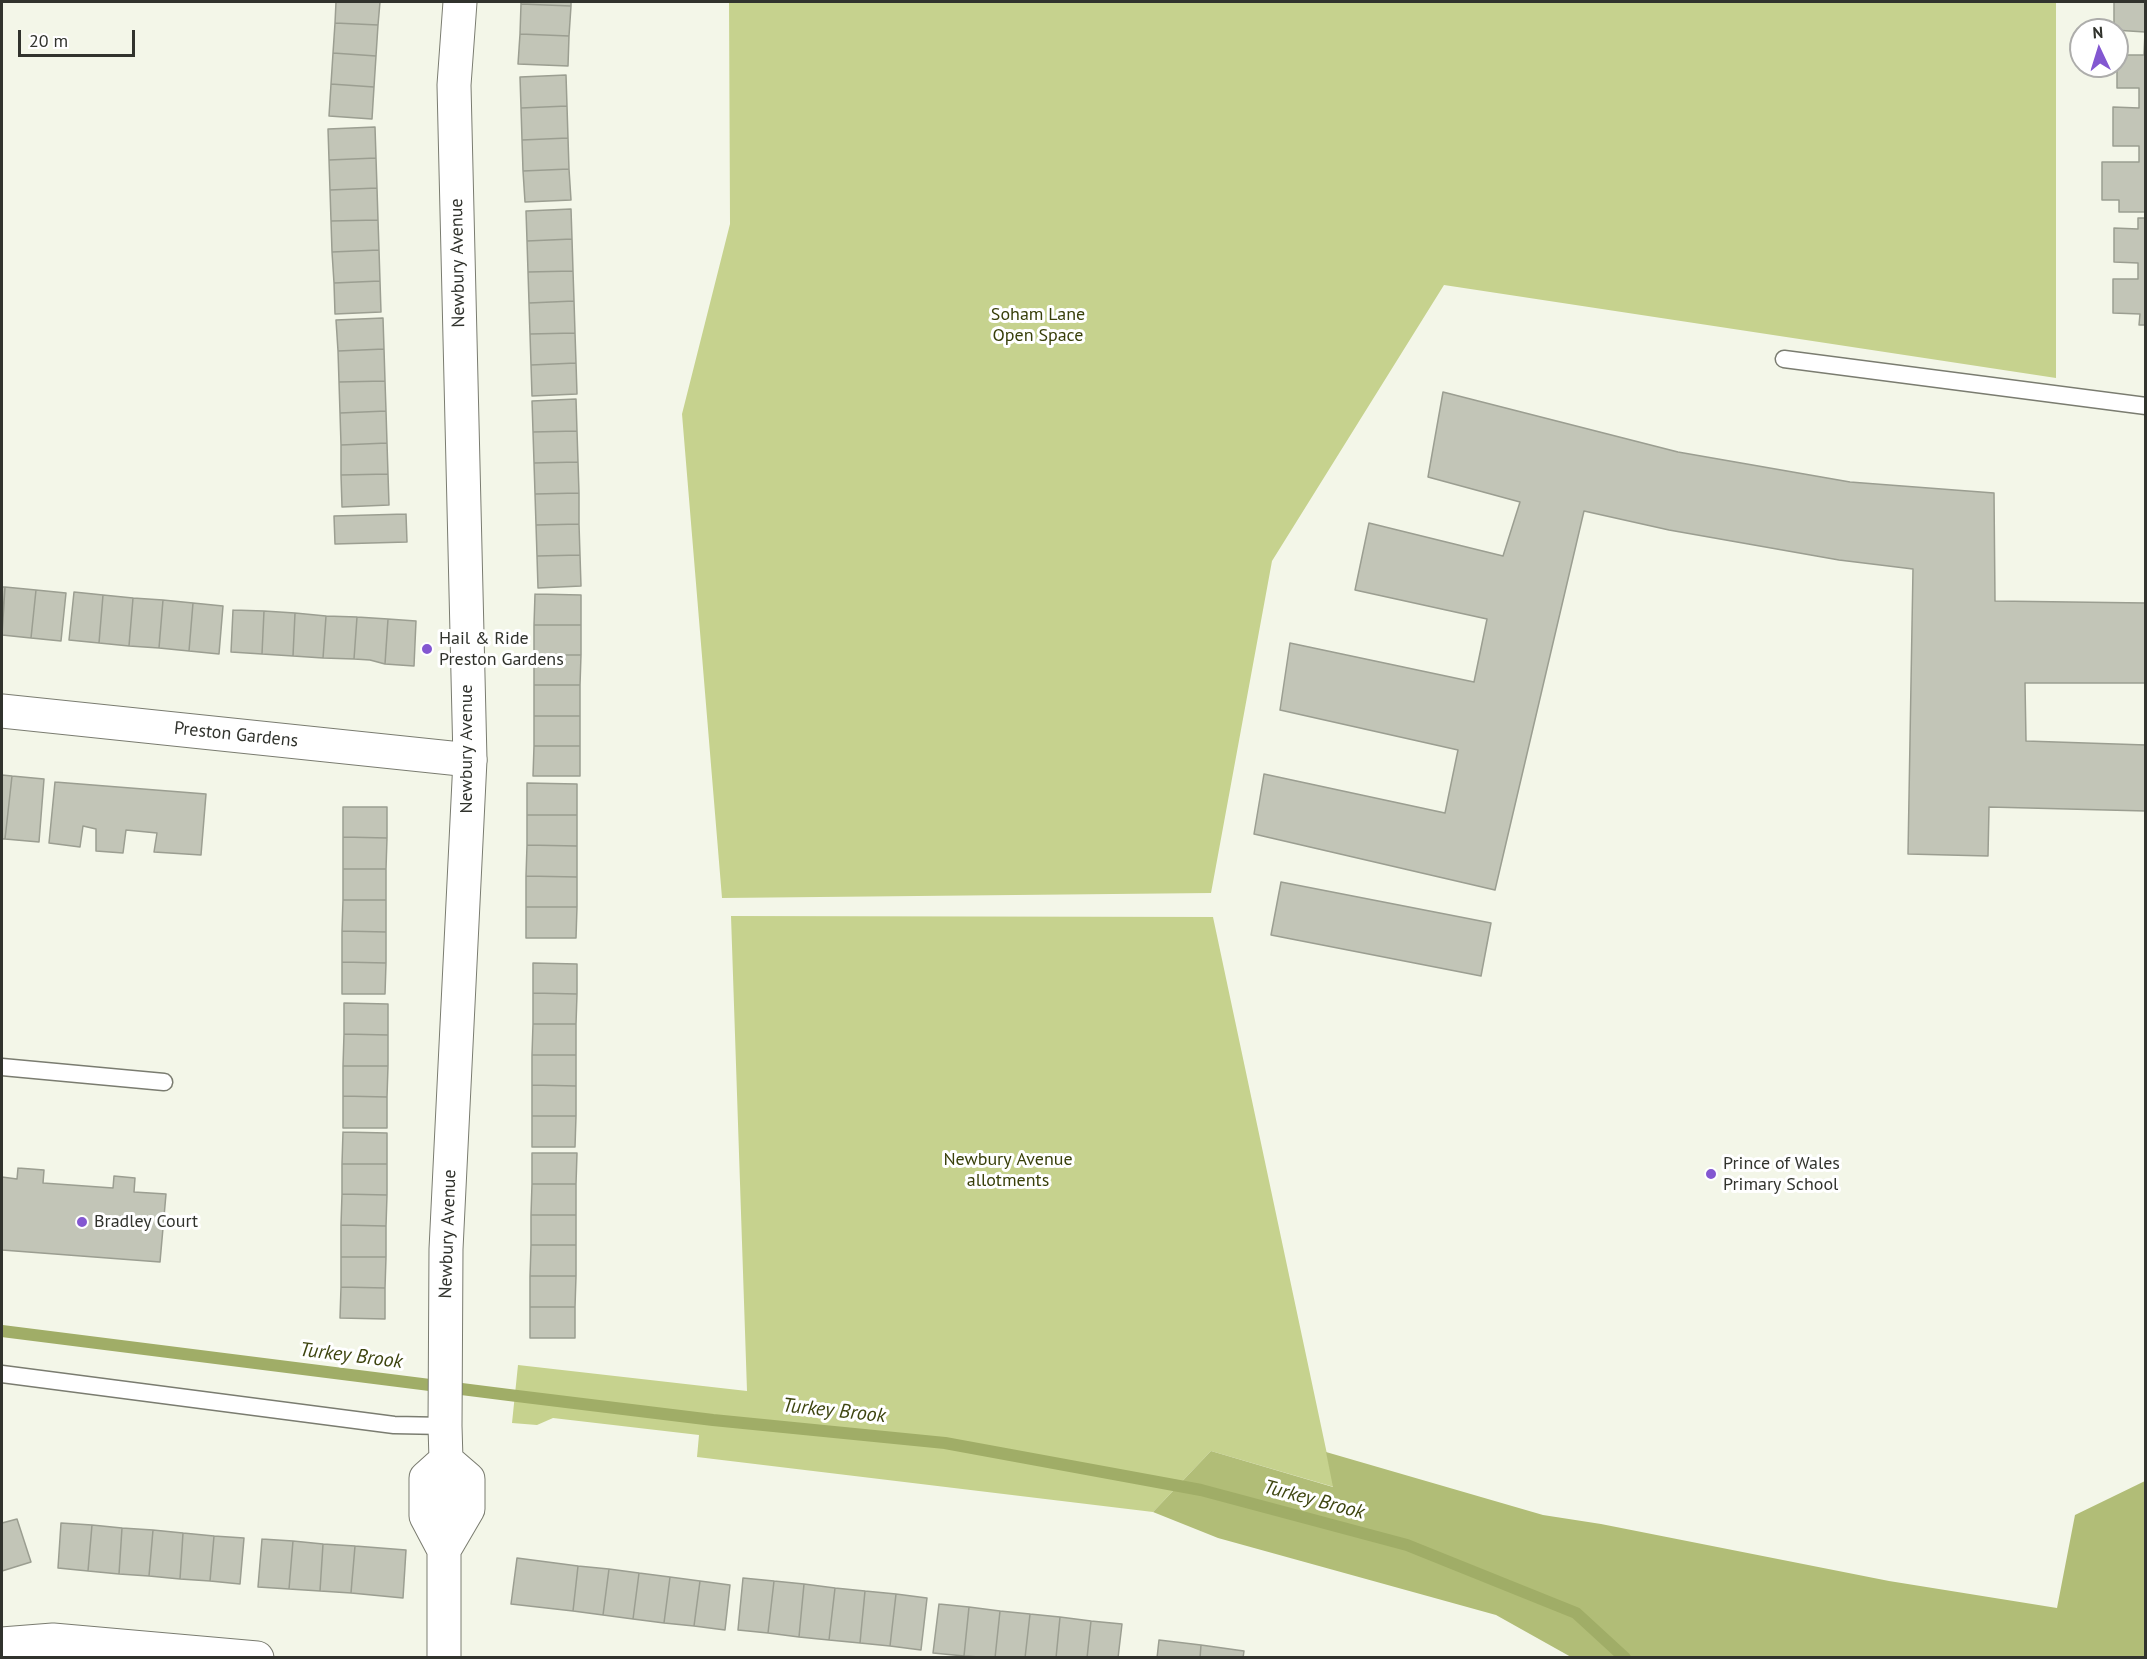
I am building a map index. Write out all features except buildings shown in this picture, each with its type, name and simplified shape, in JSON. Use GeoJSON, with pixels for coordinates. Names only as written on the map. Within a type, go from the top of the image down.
{"type":"FeatureCollection","features":[{"type":"Feature","properties":{"kind":"street","name":"Newbury Avenue"},"geometry":{"type":"LineString","coordinates":[[444,1658],[444,1550],[468,1509],[468,1479],[446,1460],[445,1426],[446,1249],[470,760],[454,85],[460,2]]}},
{"type":"Feature","properties":{"kind":"street","name":"Preston Gardens"},"geometry":{"type":"LineString","coordinates":[[2,711],[470,760]]}},
{"type":"Feature","properties":{"kind":"street"},"geometry":{"type":"LineString","coordinates":[[2,1644],[53,1640],[257,1658]]}},
{"type":"Feature","properties":{"kind":"lane"},"geometry":{"type":"LineString","coordinates":[[1784,359],[2145,406]]}},
{"type":"Feature","properties":{"kind":"lane"},"geometry":{"type":"LineString","coordinates":[[2,1066],[164,1082]]}},
{"type":"Feature","properties":{"kind":"lane"},"geometry":{"type":"LineString","coordinates":[[2,1374],[383,1424],[445,1426]]}},
{"type":"Feature","properties":{"kind":"green space","name":"Soham Lane Open Space"},"geometry":{"type":"Polygon","coordinates":[[[729,2],[2056,2],[2056,378],[1444,285],[1272,561],[1211,893],[722,898],[682,414],[730,224],[729,2]]]}},
{"type":"Feature","properties":{"kind":"green space","name":"Newbury Avenue allotments"},"geometry":{"type":"Polygon","coordinates":[[[731,916],[1213,917],[1334,1487],[1211,1451],[1153,1512],[697,1457],[699,1435],[553,1418],[537,1425],[512,1423],[518,1365],[747,1391],[731,916]]]}},
{"type":"Feature","properties":{"kind":"green space"},"geometry":{"type":"Polygon","coordinates":[[[1211,1451],[1333,1487],[1326,1452],[1543,1515],[1601,1524],[1889,1581],[2057,1608],[2075,1515],[2145,1481],[2145,1657],[1571,1657],[1496,1615],[1218,1538],[1153,1512],[1211,1451]]]}},
{"type":"Feature","properties":{"kind":"waterway","name":"Turkey Brook"},"geometry":{"type":"LineString","coordinates":[[2,1331],[713,1420],[945,1443],[1201,1490],[1407,1545],[1576,1613],[1625,1658]]}},
{"type":"Feature","properties":{"kind":"place","name":"Hail & Ride Preston Gardens"},"geometry":{"type":"Point","coordinates":[427,649]}},
{"type":"Feature","properties":{"kind":"place","name":"Prince of Wales Primary School"},"geometry":{"type":"Point","coordinates":[1711,1174]}},
{"type":"Feature","properties":{"kind":"place","name":"Bradley Court"},"geometry":{"type":"Point","coordinates":[82,1222]}}]}
